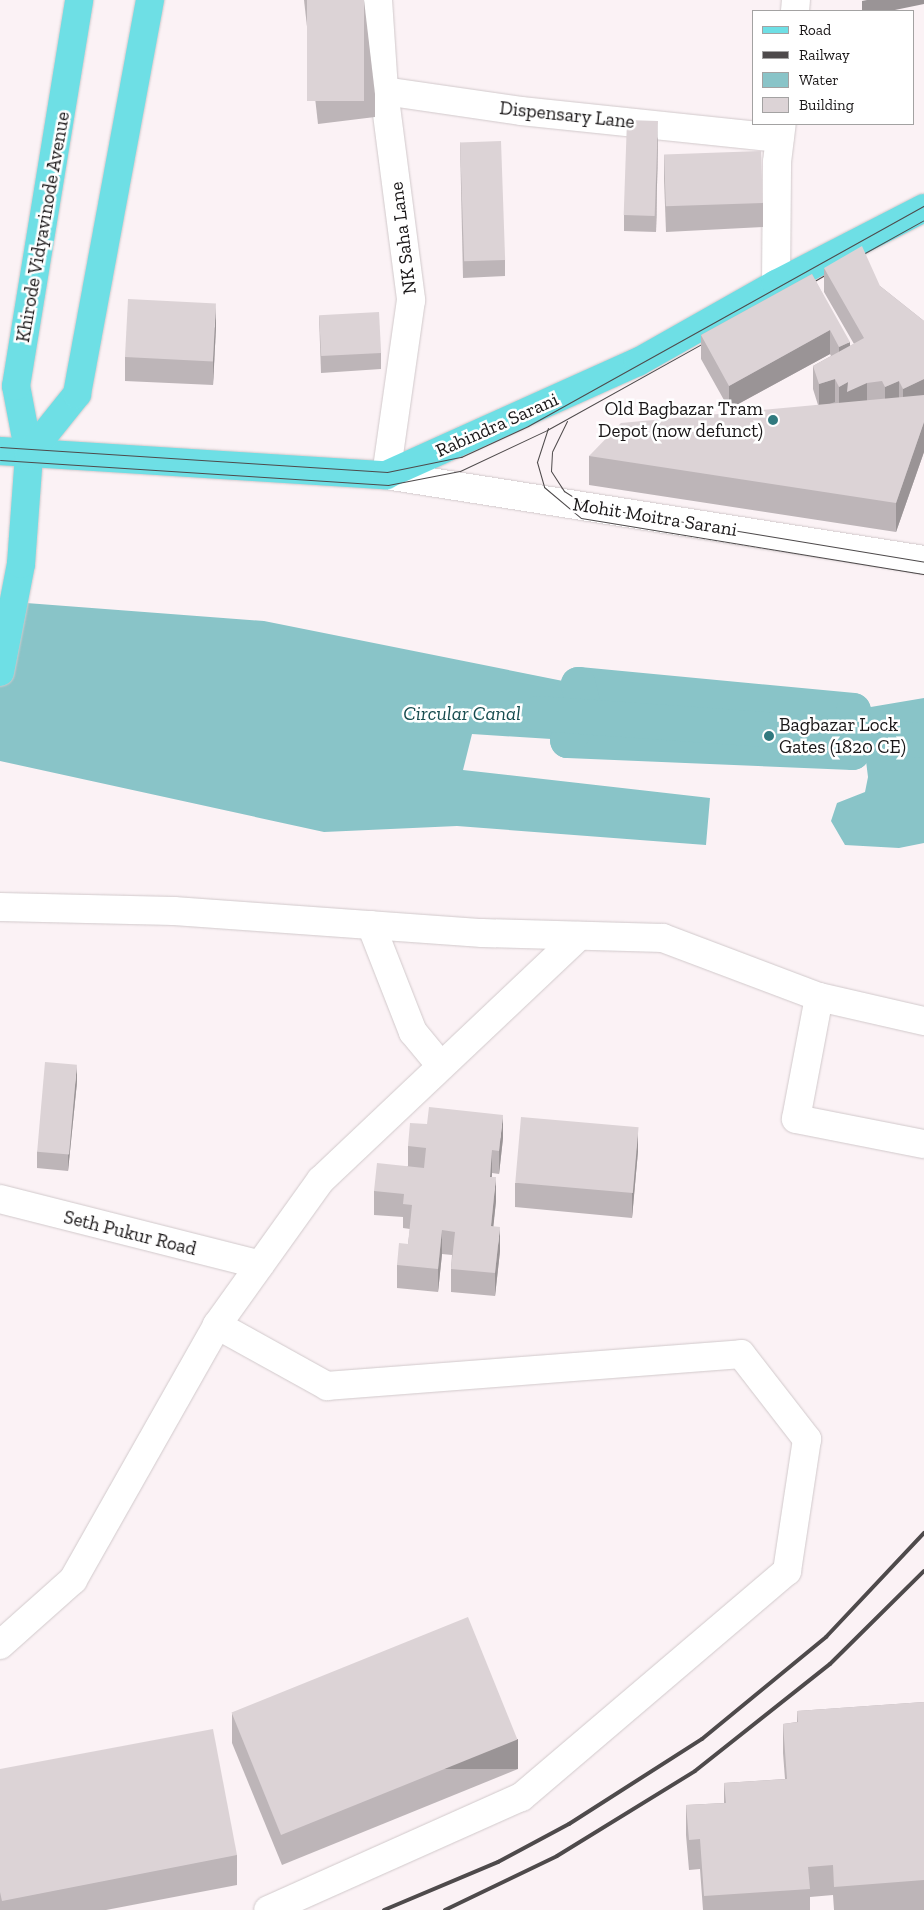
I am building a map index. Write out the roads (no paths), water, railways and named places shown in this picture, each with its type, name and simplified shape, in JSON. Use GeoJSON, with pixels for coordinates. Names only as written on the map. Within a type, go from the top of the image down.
{"type":"FeatureCollection","features":[{"type":"Feature","properties":{"kind":"main road","name":"Khirode Vidyavinode Avenue"},"geometry":{"type":"LineString","coordinates":[[0,672],[21,564],[29,454],[16,386],[79,0]]}},
{"type":"Feature","properties":{"kind":"main road"},"geometry":{"type":"LineString","coordinates":[[29,454],[76,394],[150,0]]}},
{"type":"Feature","properties":{"kind":"main road","name":"Rabindra Sarani"},"geometry":{"type":"LineString","coordinates":[[0,451],[386,474],[638,362],[776,284],[924,208]]}},
{"type":"Feature","properties":{"kind":"street","name":"NK Saha Lane"},"geometry":{"type":"LineString","coordinates":[[378,0],[384,90],[411,300],[386,474]]}},
{"type":"Feature","properties":{"kind":"street","name":"Dispensary Lane"},"geometry":{"type":"LineString","coordinates":[[384,90],[520,111],[781,131]]}},
{"type":"Feature","properties":{"kind":"street"},"geometry":{"type":"LineString","coordinates":[[776,284],[781,131]]}},
{"type":"Feature","properties":{"kind":"street","name":"Mohit Moitra Sarani"},"geometry":{"type":"LineString","coordinates":[[386,474],[924,560]]}},
{"type":"Feature","properties":{"kind":"street"},"geometry":{"type":"LineString","coordinates":[[0,907],[165,911],[371,925],[579,936],[663,938],[819,997],[924,1021]]}},
{"type":"Feature","properties":{"kind":"street"},"geometry":{"type":"LineString","coordinates":[[371,925],[413,1032],[441,1066]]}},
{"type":"Feature","properties":{"kind":"street"},"geometry":{"type":"LineString","coordinates":[[0,1645],[73,1580],[217,1326],[321,1180],[579,936]]}},
{"type":"Feature","properties":{"kind":"street"},"geometry":{"type":"LineString","coordinates":[[819,997],[796,1119],[924,1144]]}},
{"type":"Feature","properties":{"kind":"street","name":"Seth Pukur Road"},"geometry":{"type":"LineString","coordinates":[[0,1199],[260,1265]]}},
{"type":"Feature","properties":{"kind":"street"},"geometry":{"type":"LineString","coordinates":[[217,1326],[327,1386],[741,1354],[807,1439],[787,1571],[521,1797],[268,1910]]}},
{"type":"Feature","properties":{"kind":"water"},"geometry":{"type":"Polygon","coordinates":[[[0,601],[264,621],[578,684],[585,713],[567,740],[472,734],[463,770],[710,798],[706,845],[457,826],[324,832],[0,761],[0,601]]]}},
{"type":"Feature","properties":{"kind":"water"},"geometry":{"type":"Polygon","coordinates":[[[924,698],[924,843],[899,848],[845,845],[831,821],[837,803],[865,792],[868,777],[866,761],[852,752],[853,710],[924,698]]]}},
{"type":"Feature","properties":{"kind":"waterway"},"geometry":{"type":"LineString","coordinates":[[578,684],[853,710],[852,752],[567,740],[585,713],[578,684]]}},
{"type":"Feature","properties":{"kind":"waterway","name":"Circular Canal"},"geometry":{"type":"LineString","coordinates":[[537,713],[924,740]]}},
{"type":"Feature","properties":{"kind":"tram line"},"geometry":{"type":"LineString","coordinates":[[0,447],[387,472],[461,457],[528,426],[924,206]]}},
{"type":"Feature","properties":{"kind":"tram line"},"geometry":{"type":"LineString","coordinates":[[854,259],[924,220]]}},
{"type":"Feature","properties":{"kind":"tram line"},"geometry":{"type":"LineString","coordinates":[[804,287],[837,268]]}},
{"type":"Feature","properties":{"kind":"tram line"},"geometry":{"type":"LineString","coordinates":[[0,460],[388,485],[460,471],[547,430],[712,338]]}},
{"type":"Feature","properties":{"kind":"tram line"},"geometry":{"type":"LineString","coordinates":[[567,421],[552,452],[551,471],[564,491],[587,506],[924,562]]}},
{"type":"Feature","properties":{"kind":"tram line"},"geometry":{"type":"LineString","coordinates":[[548,428],[537,462],[544,487],[581,518],[924,574]]}},
{"type":"Feature","properties":{"kind":"railway"},"geometry":{"type":"LineString","coordinates":[[384,1910],[498,1862],[569,1824],[702,1739],[826,1637],[924,1533]]}},
{"type":"Feature","properties":{"kind":"railway"},"geometry":{"type":"LineString","coordinates":[[445,1910],[557,1856],[695,1771],[830,1664],[924,1571]]}},
{"type":"Feature","properties":{"kind":"place","name":"Old Bagbazar Tram Depot (now defunct)"},"geometry":{"type":"Point","coordinates":[773,420]}},
{"type":"Feature","properties":{"kind":"place","name":"Bagbazar Lock Gates (1820 CE)"},"geometry":{"type":"Point","coordinates":[769,736]}}]}
